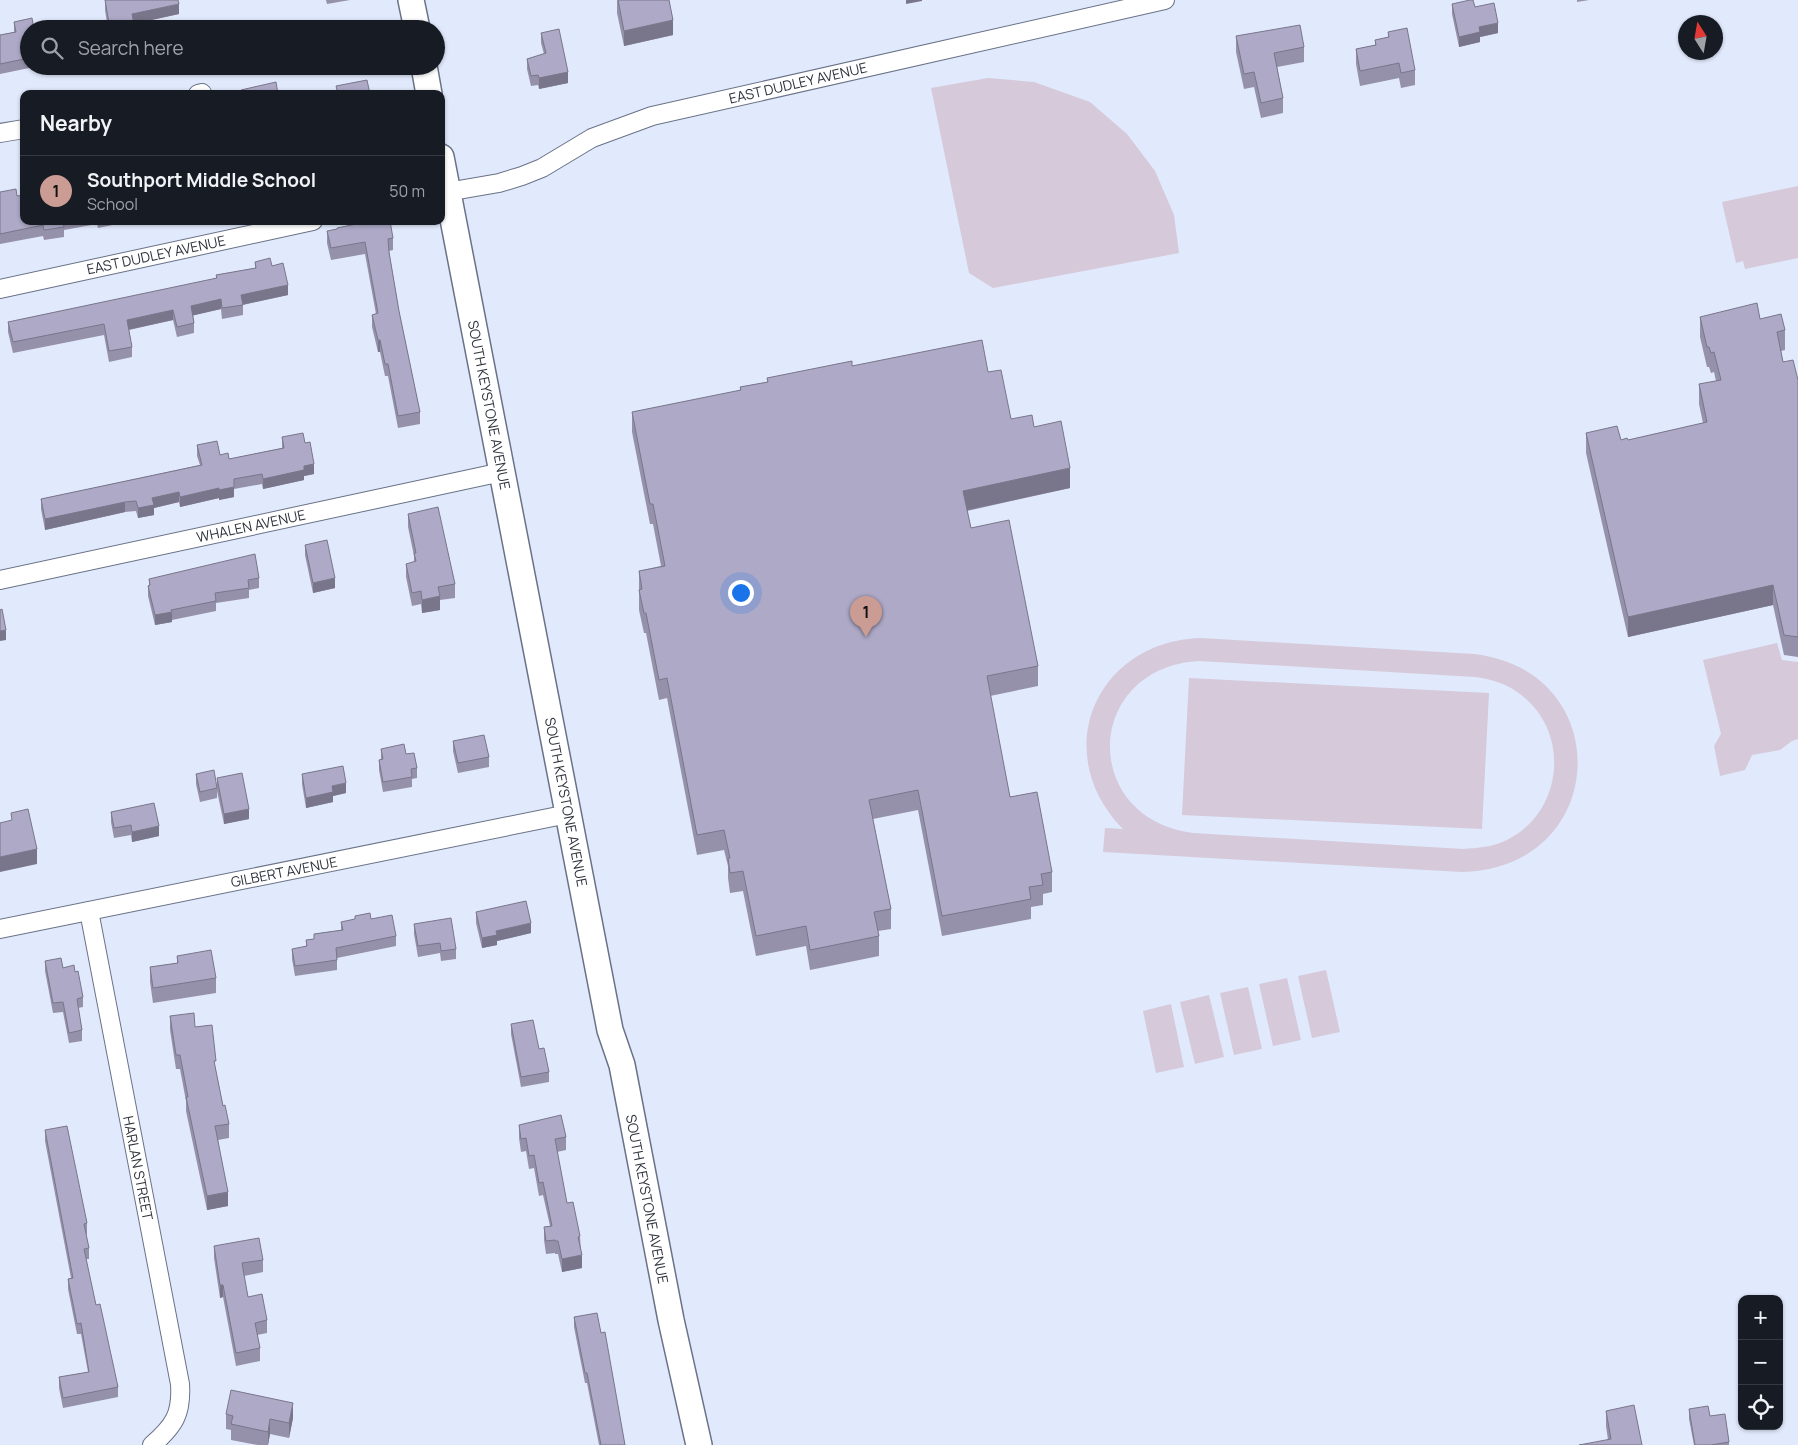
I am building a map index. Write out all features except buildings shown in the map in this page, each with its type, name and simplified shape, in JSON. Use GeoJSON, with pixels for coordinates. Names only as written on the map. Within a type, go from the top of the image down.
{"type":"FeatureCollection","features":[{"type":"Feature","properties":{"kind":"main road"},"geometry":{"type":"LineString","coordinates":[[411,0],[414,20]]}},
{"type":"Feature","properties":{"kind":"main road"},"geometry":{"type":"LineString","coordinates":[[426,75],[428,90]]}},
{"type":"Feature","properties":{"kind":"main road","name":"SOUTH KEYSTONE AVENUE"},"geometry":{"type":"LineString","coordinates":[[445,193],[502,472],[610,1030],[622,1065],[671,1320],[699,1445]]}},
{"type":"Feature","properties":{"kind":"street","name":"EAST DUDLEY AVENUE"},"geometry":{"type":"LineString","coordinates":[[445,193],[499,183],[522,176],[542,168],[592,138],[652,116],[1165,0]]}},
{"type":"Feature","properties":{"kind":"street"},"geometry":{"type":"LineString","coordinates":[[0,133],[20,130]]}},
{"type":"Feature","properties":{"kind":"street","name":"EAST DUDLEY AVENUE"},"geometry":{"type":"LineString","coordinates":[[0,289],[295,225]]}},
{"type":"Feature","properties":{"kind":"street","name":"WHALEN AVENUE"},"geometry":{"type":"LineString","coordinates":[[0,580],[502,472]]}},
{"type":"Feature","properties":{"kind":"street","name":"GILBERT AVENUE"},"geometry":{"type":"LineString","coordinates":[[0,929],[568,814]]}},
{"type":"Feature","properties":{"kind":"street","name":"HARLAN STREET"},"geometry":{"type":"LineString","coordinates":[[89,911],[180,1384],[180,1403],[172,1424],[162,1439],[152,1445]]}},
{"type":"Feature","properties":{"kind":"shaded area"},"geometry":{"type":"Polygon","coordinates":[[[988,78],[1034,82],[1090,102],[1127,134],[1155,171],[1174,215],[1179,253],[993,288],[969,273],[931,88],[988,78]]]}},
{"type":"Feature","properties":{"kind":"shaded area"},"geometry":{"type":"Polygon","coordinates":[[[1798,186],[1798,258],[1745,269],[1743,261],[1736,263],[1722,202],[1798,186]]]}},
{"type":"Feature","properties":{"kind":"shaded area"},"geometry":{"type":"Polygon","coordinates":[[[1201,638],[1474,654],[1521,668],[1554,695],[1573,730],[1578,768],[1569,806],[1546,839],[1511,862],[1462,872],[1103,852],[1105,828],[1123,829],[1101,799],[1089,768],[1087,736],[1094,706],[1110,680],[1134,658],[1164,644],[1201,638]],[[1199,661],[1161,669],[1134,688],[1117,714],[1110,744],[1114,774],[1129,801],[1156,822],[1193,833],[1463,849],[1480,848],[1496,844],[1507,840],[1526,827],[1541,810],[1550,790],[1554,769],[1553,747],[1546,726],[1534,708],[1517,692],[1492,680],[1475,677],[1199,661]]]}},
{"type":"Feature","properties":{"kind":"shaded area"},"geometry":{"type":"Polygon","coordinates":[[[1777,643],[1782,660],[1798,662],[1798,739],[1780,750],[1752,755],[1745,770],[1720,776],[1714,746],[1721,734],[1703,660],[1777,643]]]}},
{"type":"Feature","properties":{"kind":"shaded area"},"geometry":{"type":"Polygon","coordinates":[[[1189,678],[1489,693],[1482,829],[1182,815],[1189,678]]]}},
{"type":"Feature","properties":{"kind":"shaded area"},"geometry":{"type":"Polygon","coordinates":[[[1326,970],[1340,1032],[1312,1038],[1298,976],[1326,970]]]}},
{"type":"Feature","properties":{"kind":"shaded area"},"geometry":{"type":"Polygon","coordinates":[[[1287,978],[1301,1040],[1273,1046],[1259,984],[1287,978]]]}},
{"type":"Feature","properties":{"kind":"shaded area"},"geometry":{"type":"Polygon","coordinates":[[[1248,987],[1262,1049],[1234,1055],[1220,993],[1248,987]]]}},
{"type":"Feature","properties":{"kind":"shaded area"},"geometry":{"type":"Polygon","coordinates":[[[1209,995],[1224,1057],[1195,1064],[1180,1002],[1209,995]]]}},
{"type":"Feature","properties":{"kind":"shaded area"},"geometry":{"type":"Polygon","coordinates":[[[1171,1004],[1184,1067],[1156,1073],[1143,1011],[1171,1004]]]}},
{"type":"Feature","properties":{"kind":"place","name":"Southport Middle School"},"geometry":{"type":"Point","coordinates":[866,637]}}]}
